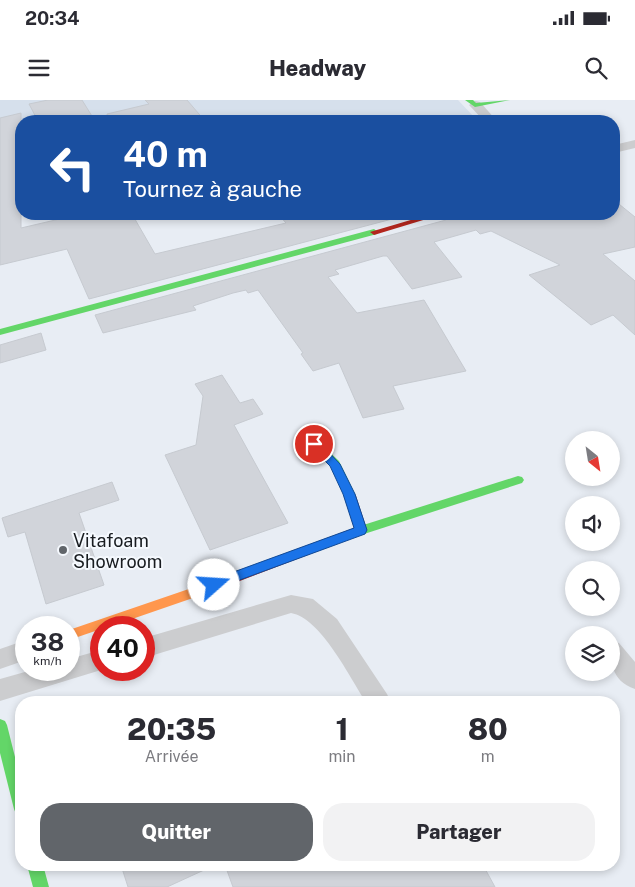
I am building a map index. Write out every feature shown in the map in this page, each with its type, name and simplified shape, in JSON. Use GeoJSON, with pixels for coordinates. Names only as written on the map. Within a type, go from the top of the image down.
{"type":"FeatureCollection","features":[{"type":"Feature","properties":{"kind":"street"},"geometry":{"type":"LineString","coordinates":[[472,102],[506,100]]}},
{"type":"Feature","properties":{"kind":"street"},"geometry":{"type":"LineString","coordinates":[[472,102],[485,115]]}},
{"type":"Feature","properties":{"kind":"street"},"geometry":{"type":"LineString","coordinates":[[620,148],[635,144]]}},
{"type":"Feature","properties":{"kind":"street"},"geometry":{"type":"LineString","coordinates":[[0,332],[416,220]]}},
{"type":"Feature","properties":{"kind":"street"},"geometry":{"type":"LineString","coordinates":[[314,444],[335,464],[349,494],[361,530]]}},
{"type":"Feature","properties":{"kind":"street"},"geometry":{"type":"LineString","coordinates":[[80,631],[232,579],[361,530],[518,480]]}},
{"type":"Feature","properties":{"kind":"street"},"geometry":{"type":"LineString","coordinates":[[155,645],[291,604],[305,606],[329,626],[375,696]]}},
{"type":"Feature","properties":{"kind":"street"},"geometry":{"type":"LineString","coordinates":[[0,659],[15,654]]}},
{"type":"Feature","properties":{"kind":"street"},"geometry":{"type":"LineString","coordinates":[[620,661],[635,679]]}},
{"type":"Feature","properties":{"kind":"street"},"geometry":{"type":"LineString","coordinates":[[0,690],[90,663]]}},
{"type":"Feature","properties":{"kind":"street"},"geometry":{"type":"LineString","coordinates":[[0,724],[15,785]]}},
{"type":"Feature","properties":{"kind":"street"},"geometry":{"type":"LineString","coordinates":[[37,871],[41,887]]}},
{"type":"Feature","properties":{"kind":"shaded area"},"geometry":{"type":"Polygon","coordinates":[[[0,100],[458,100],[472,115],[15,115],[15,216],[0,219],[0,100]]]}},
{"type":"Feature","properties":{"kind":"building"},"geometry":{"type":"Polygon","coordinates":[[[48,100],[82,100],[91,115],[35,115],[29,104],[48,100]]]}},
{"type":"Feature","properties":{"kind":"building"},"geometry":{"type":"Polygon","coordinates":[[[145,100],[187,100],[200,115],[107,115],[149,104],[145,100]]]}},
{"type":"Feature","properties":{"kind":"building"},"geometry":{"type":"Polygon","coordinates":[[[21,113],[21,115],[15,115],[15,220],[21,220],[21,228],[55,220],[135,220],[155,254],[286,223],[283,220],[388,220],[89,299],[67,249],[0,265],[0,118],[21,113]]]}},
{"type":"Feature","properties":{"kind":"building"},"geometry":{"type":"Polygon","coordinates":[[[620,205],[635,217],[635,247],[603,254],[635,281],[635,335],[613,315],[591,325],[529,275],[560,265],[491,231],[480,234],[476,230],[434,242],[462,277],[412,289],[387,256],[335,270],[339,274],[328,277],[357,313],[424,300],[466,371],[393,386],[404,409],[363,418],[339,363],[313,371],[301,354],[303,353],[258,290],[248,293],[246,290],[233,293],[193,306],[196,310],[103,333],[95,315],[446,220],[620,220],[620,205]]]}},
{"type":"Feature","properties":{"kind":"building"},"geometry":{"type":"Polygon","coordinates":[[[41,333],[46,350],[0,363],[0,345],[41,333]]]}},
{"type":"Feature","properties":{"kind":"building"},"geometry":{"type":"Polygon","coordinates":[[[222,375],[240,403],[253,399],[263,414],[234,425],[288,523],[210,550],[165,455],[196,445],[203,396],[195,384],[222,375]]]}},
{"type":"Feature","properties":{"kind":"building"},"geometry":{"type":"Polygon","coordinates":[[[112,482],[119,500],[79,513],[104,585],[46,604],[25,532],[8,537],[2,518],[112,482]]]}},
{"type":"Feature","properties":{"kind":"building"},"geometry":{"type":"Polygon","coordinates":[[[123,871],[202,871],[167,887],[128,887],[123,871]]]}},
{"type":"Feature","properties":{"kind":"building"},"geometry":{"type":"Polygon","coordinates":[[[227,871],[486,871],[495,887],[233,887],[227,871]]]}},
{"type":"Feature","properties":{"kind":"traffic: fast"},"geometry":{"type":"LineString","coordinates":[[469,100],[475,105],[506,100]]}},
{"type":"Feature","properties":{"kind":"traffic: fast"},"geometry":{"type":"LineString","coordinates":[[0,332],[374,232]]}},
{"type":"Feature","properties":{"kind":"traffic: fast"},"geometry":{"type":"LineString","coordinates":[[314,444],[335,464],[350,496]]}},
{"type":"Feature","properties":{"kind":"traffic: fast"},"geometry":{"type":"LineString","coordinates":[[361,530],[518,480]]}},
{"type":"Feature","properties":{"kind":"traffic: fast"},"geometry":{"type":"LineString","coordinates":[[0,725],[15,785]]}},
{"type":"Feature","properties":{"kind":"traffic: fast"},"geometry":{"type":"LineString","coordinates":[[37,871],[41,887]]}},
{"type":"Feature","properties":{"kind":"traffic: slow"},"geometry":{"type":"LineString","coordinates":[[80,631],[215,585]]}},
{"type":"Feature","properties":{"kind":"traffic: jam"},"geometry":{"type":"LineString","coordinates":[[374,232],[417,220]]}},
{"type":"Feature","properties":{"kind":"traffic: jam"},"geometry":{"type":"LineString","coordinates":[[215,585],[361,530],[350,496]]}},
{"type":"Feature","properties":{"kind":"place","name":"Vitafoam Showroom"},"geometry":{"type":"Point","coordinates":[63,550]}},
{"type":"Feature","properties":{"kind":"route"},"geometry":{"type":"LineString","coordinates":[[214,585],[361,530],[349,494],[335,464],[314,444]]}}]}
